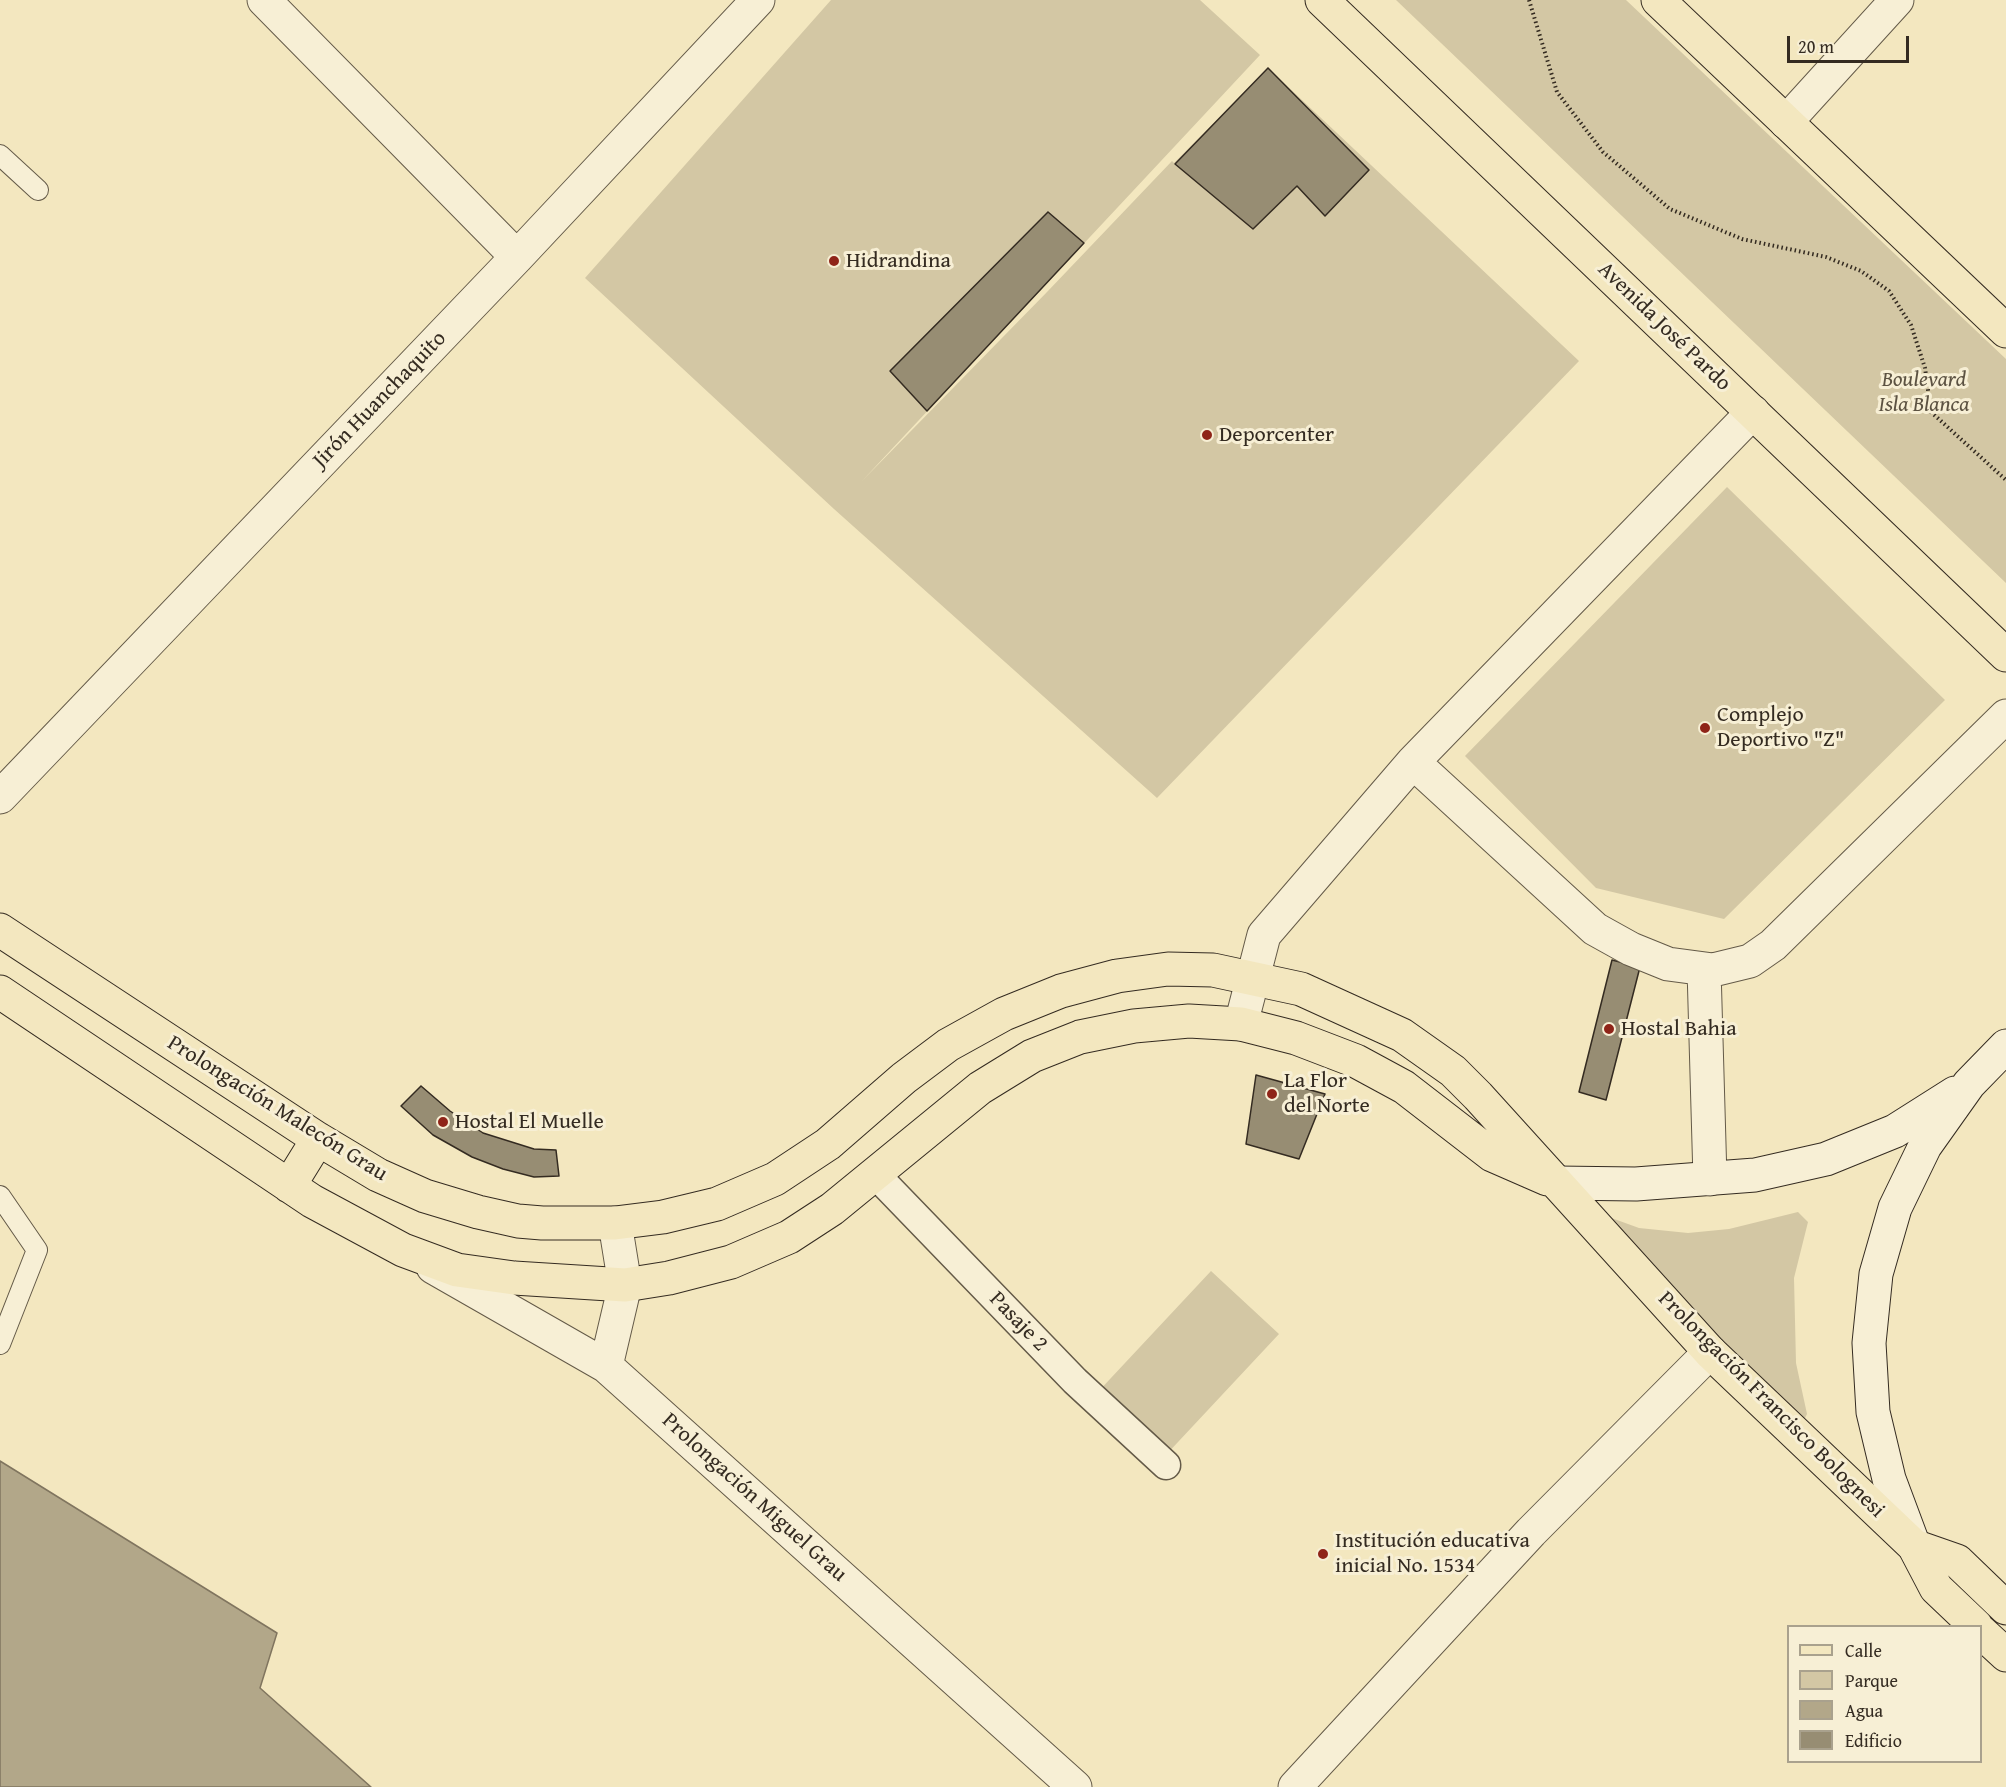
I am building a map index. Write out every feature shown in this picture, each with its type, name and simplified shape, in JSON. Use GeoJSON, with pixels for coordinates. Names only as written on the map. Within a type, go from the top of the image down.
{"type":"FeatureCollection","features":[{"type":"Feature","properties":{"kind":"main road","name":"Avenida José Pardo"},"geometry":{"type":"LineString","coordinates":[[1322,0],[2006,655]]}},
{"type":"Feature","properties":{"kind":"main road"},"geometry":{"type":"LineString","coordinates":[[1658,0],[2006,331]]}},
{"type":"Feature","properties":{"kind":"main road","name":"Prolongación Malecón Grau"},"geometry":{"type":"LineString","coordinates":[[0,930],[318,1139],[378,1175],[425,1196],[518,1221],[615,1223]]}},
{"type":"Feature","properties":{"kind":"main road","name":"Prolongación Francisco Bolognesi"},"geometry":{"type":"LineString","coordinates":[[615,1223],[663,1217],[717,1204],[775,1179],[828,1144],[904,1078],[948,1045],[1004,1014],[1061,991],[1118,976],[1168,969],[1213,970],[1300,989],[1402,1035],[1453,1071],[1710,1352],[1914,1546]]}},
{"type":"Feature","properties":{"kind":"main road"},"geometry":{"type":"LineString","coordinates":[[0,992],[312,1201],[403,1250]]}},
{"type":"Feature","properties":{"kind":"main road","name":"Prolongación Francisco Bolognesi"},"geometry":{"type":"LineString","coordinates":[[403,1250],[468,1271],[514,1278],[625,1285],[669,1278],[731,1262],[789,1237],[832,1209],[980,1088],[1032,1056],[1080,1037],[1134,1026],[1189,1021],[1241,1024],[1296,1038],[1356,1061],[1404,1087],[1492,1155],[1557,1183]]}},
{"type":"Feature","properties":{"kind":"main road"},"geometry":{"type":"LineString","coordinates":[[289,1186],[318,1139]]}},
{"type":"Feature","properties":{"kind":"main road"},"geometry":{"type":"LineString","coordinates":[[1914,1546],[1957,1561],[2006,1608]]}},
{"type":"Feature","properties":{"kind":"main road"},"geometry":{"type":"LineString","coordinates":[[1914,1546],[1936,1588],[1975,1625]]}},
{"type":"Feature","properties":{"kind":"main road"},"geometry":{"type":"LineString","coordinates":[[1982,1632],[2006,1655]]}},
{"type":"Feature","properties":{"kind":"street"},"geometry":{"type":"LineString","coordinates":[[264,0],[518,257]]}},
{"type":"Feature","properties":{"kind":"street","name":"Jirón Huanchaquito"},"geometry":{"type":"LineString","coordinates":[[0,797],[518,257],[758,0]]}},
{"type":"Feature","properties":{"kind":"street"},"geometry":{"type":"LineString","coordinates":[[1786,122],[1897,0]]}},
{"type":"Feature","properties":{"kind":"street"},"geometry":{"type":"LineString","coordinates":[[1241,1024],[1251,977],[1264,935],[1413,762],[1753,412]]}},
{"type":"Feature","properties":{"kind":"street"},"geometry":{"type":"LineString","coordinates":[[1413,762],[1595,930],[1631,949],[1668,964],[1713,970],[1750,961],[1773,945],[2006,716]]}},
{"type":"Feature","properties":{"kind":"street"},"geometry":{"type":"LineString","coordinates":[[1704,969],[1710,1179]]}},
{"type":"Feature","properties":{"kind":"street"},"geometry":{"type":"LineString","coordinates":[[1914,1546],[1889,1479],[1873,1412],[1869,1343],[1876,1274],[1895,1208],[1926,1146],[1969,1084],[2006,1046]]}},
{"type":"Feature","properties":{"kind":"street"},"geometry":{"type":"LineString","coordinates":[[1557,1183],[1636,1184],[1755,1175],[1826,1159],[1895,1131],[1969,1084]]}},
{"type":"Feature","properties":{"kind":"street","name":"Pasaje 2"},"geometry":{"type":"LineString","coordinates":[[875,1174],[1075,1381],[1166,1465]]}},
{"type":"Feature","properties":{"kind":"street"},"geometry":{"type":"LineString","coordinates":[[606,1366],[625,1285],[615,1223]]}},
{"type":"Feature","properties":{"kind":"street","name":"Prolongación Miguel Grau"},"geometry":{"type":"LineString","coordinates":[[403,1250],[606,1366],[1075,1787]]}},
{"type":"Feature","properties":{"kind":"street"},"geometry":{"type":"LineString","coordinates":[[1295,1787],[1532,1532],[1710,1352]]}},
{"type":"Feature","properties":{"kind":"lane"},"geometry":{"type":"LineString","coordinates":[[0,155],[38,190]]}},
{"type":"Feature","properties":{"kind":"lane"},"geometry":{"type":"LineString","coordinates":[[0,1196],[37,1250],[0,1344]]}},
{"type":"Feature","properties":{"kind":"path"},"geometry":{"type":"LineString","coordinates":[[1529,0],[1557,92],[1603,152],[1670,209],[1742,239],[1826,257],[1861,271],[1889,291],[1911,325],[1925,368],[1931,412],[2006,480]]}},
{"type":"Feature","properties":{"kind":"green space"},"geometry":{"type":"Polygon","coordinates":[[[831,0],[1200,0],[1260,55],[862,481],[1172,161],[1174,163],[1268,68],[1579,361],[1157,798],[834,509],[585,278],[831,0]]]}},
{"type":"Feature","properties":{"kind":"green space","name":"Boulevard Isla Blanca"},"geometry":{"type":"Polygon","coordinates":[[[1396,0],[1626,0],[2006,359],[2006,583],[1396,0]]]}},
{"type":"Feature","properties":{"kind":"green space","name":"Complejo Deportivo \"Z\""},"geometry":{"type":"Polygon","coordinates":[[[1727,487],[1945,700],[1724,919],[1596,888],[1465,756],[1727,487]]]}},
{"type":"Feature","properties":{"kind":"green space"},"geometry":{"type":"Polygon","coordinates":[[[1798,1212],[1808,1222],[1794,1278],[1796,1363],[1807,1414],[1803,1422],[1598,1220],[1606,1216],[1639,1228],[1688,1233],[1729,1229],[1798,1212]]]}},
{"type":"Feature","properties":{"kind":"green space"},"geometry":{"type":"Polygon","coordinates":[[[1211,1271],[1279,1334],[1164,1457],[1096,1394],[1211,1271]]]}},
{"type":"Feature","properties":{"kind":"water"},"geometry":{"type":"Polygon","coordinates":[[[0,1461],[277,1633],[260,1688],[371,1787],[0,1787],[0,1461]]]}},
{"type":"Feature","properties":{"kind":"building"},"geometry":{"type":"Polygon","coordinates":[[[1268,68],[1369,170],[1325,216],[1297,186],[1253,229],[1175,164],[1268,68]]]}},
{"type":"Feature","properties":{"kind":"building"},"geometry":{"type":"Polygon","coordinates":[[[1048,212],[1084,243],[927,411],[890,371],[1048,212]]]}},
{"type":"Feature","properties":{"kind":"building","name":"Hostal Bahia"},"geometry":{"type":"Polygon","coordinates":[[[1612,960],[1640,967],[1606,1100],[1579,1092],[1612,960]]]}},
{"type":"Feature","properties":{"kind":"building"},"geometry":{"type":"Polygon","coordinates":[[[1256,1075],[1325,1094],[1299,1159],[1246,1144],[1256,1075]]]}},
{"type":"Feature","properties":{"kind":"building","name":"Hostal El Muelle"},"geometry":{"type":"Polygon","coordinates":[[[421,1086],[450,1111],[483,1133],[534,1149],[556,1150],[559,1176],[534,1177],[503,1169],[472,1157],[433,1135],[401,1106],[421,1086]]]}},
{"type":"Feature","properties":{"kind":"place","name":"Hidrandina"},"geometry":{"type":"Point","coordinates":[834,261]}},
{"type":"Feature","properties":{"kind":"place","name":"Deporcenter"},"geometry":{"type":"Point","coordinates":[1207,435]}},
{"type":"Feature","properties":{"kind":"place","name":"Complejo Deportivo \"Z\""},"geometry":{"type":"Point","coordinates":[1705,728]}},
{"type":"Feature","properties":{"kind":"place","name":"Hostal Bahia"},"geometry":{"type":"Point","coordinates":[1609,1029]}},
{"type":"Feature","properties":{"kind":"place","name":"La Flor del Norte"},"geometry":{"type":"Point","coordinates":[1272,1094]}},
{"type":"Feature","properties":{"kind":"place","name":"Hostal El Muelle"},"geometry":{"type":"Point","coordinates":[443,1122]}},
{"type":"Feature","properties":{"kind":"place","name":"Institución educativa inicial No. 1534"},"geometry":{"type":"Point","coordinates":[1323,1554]}}]}
